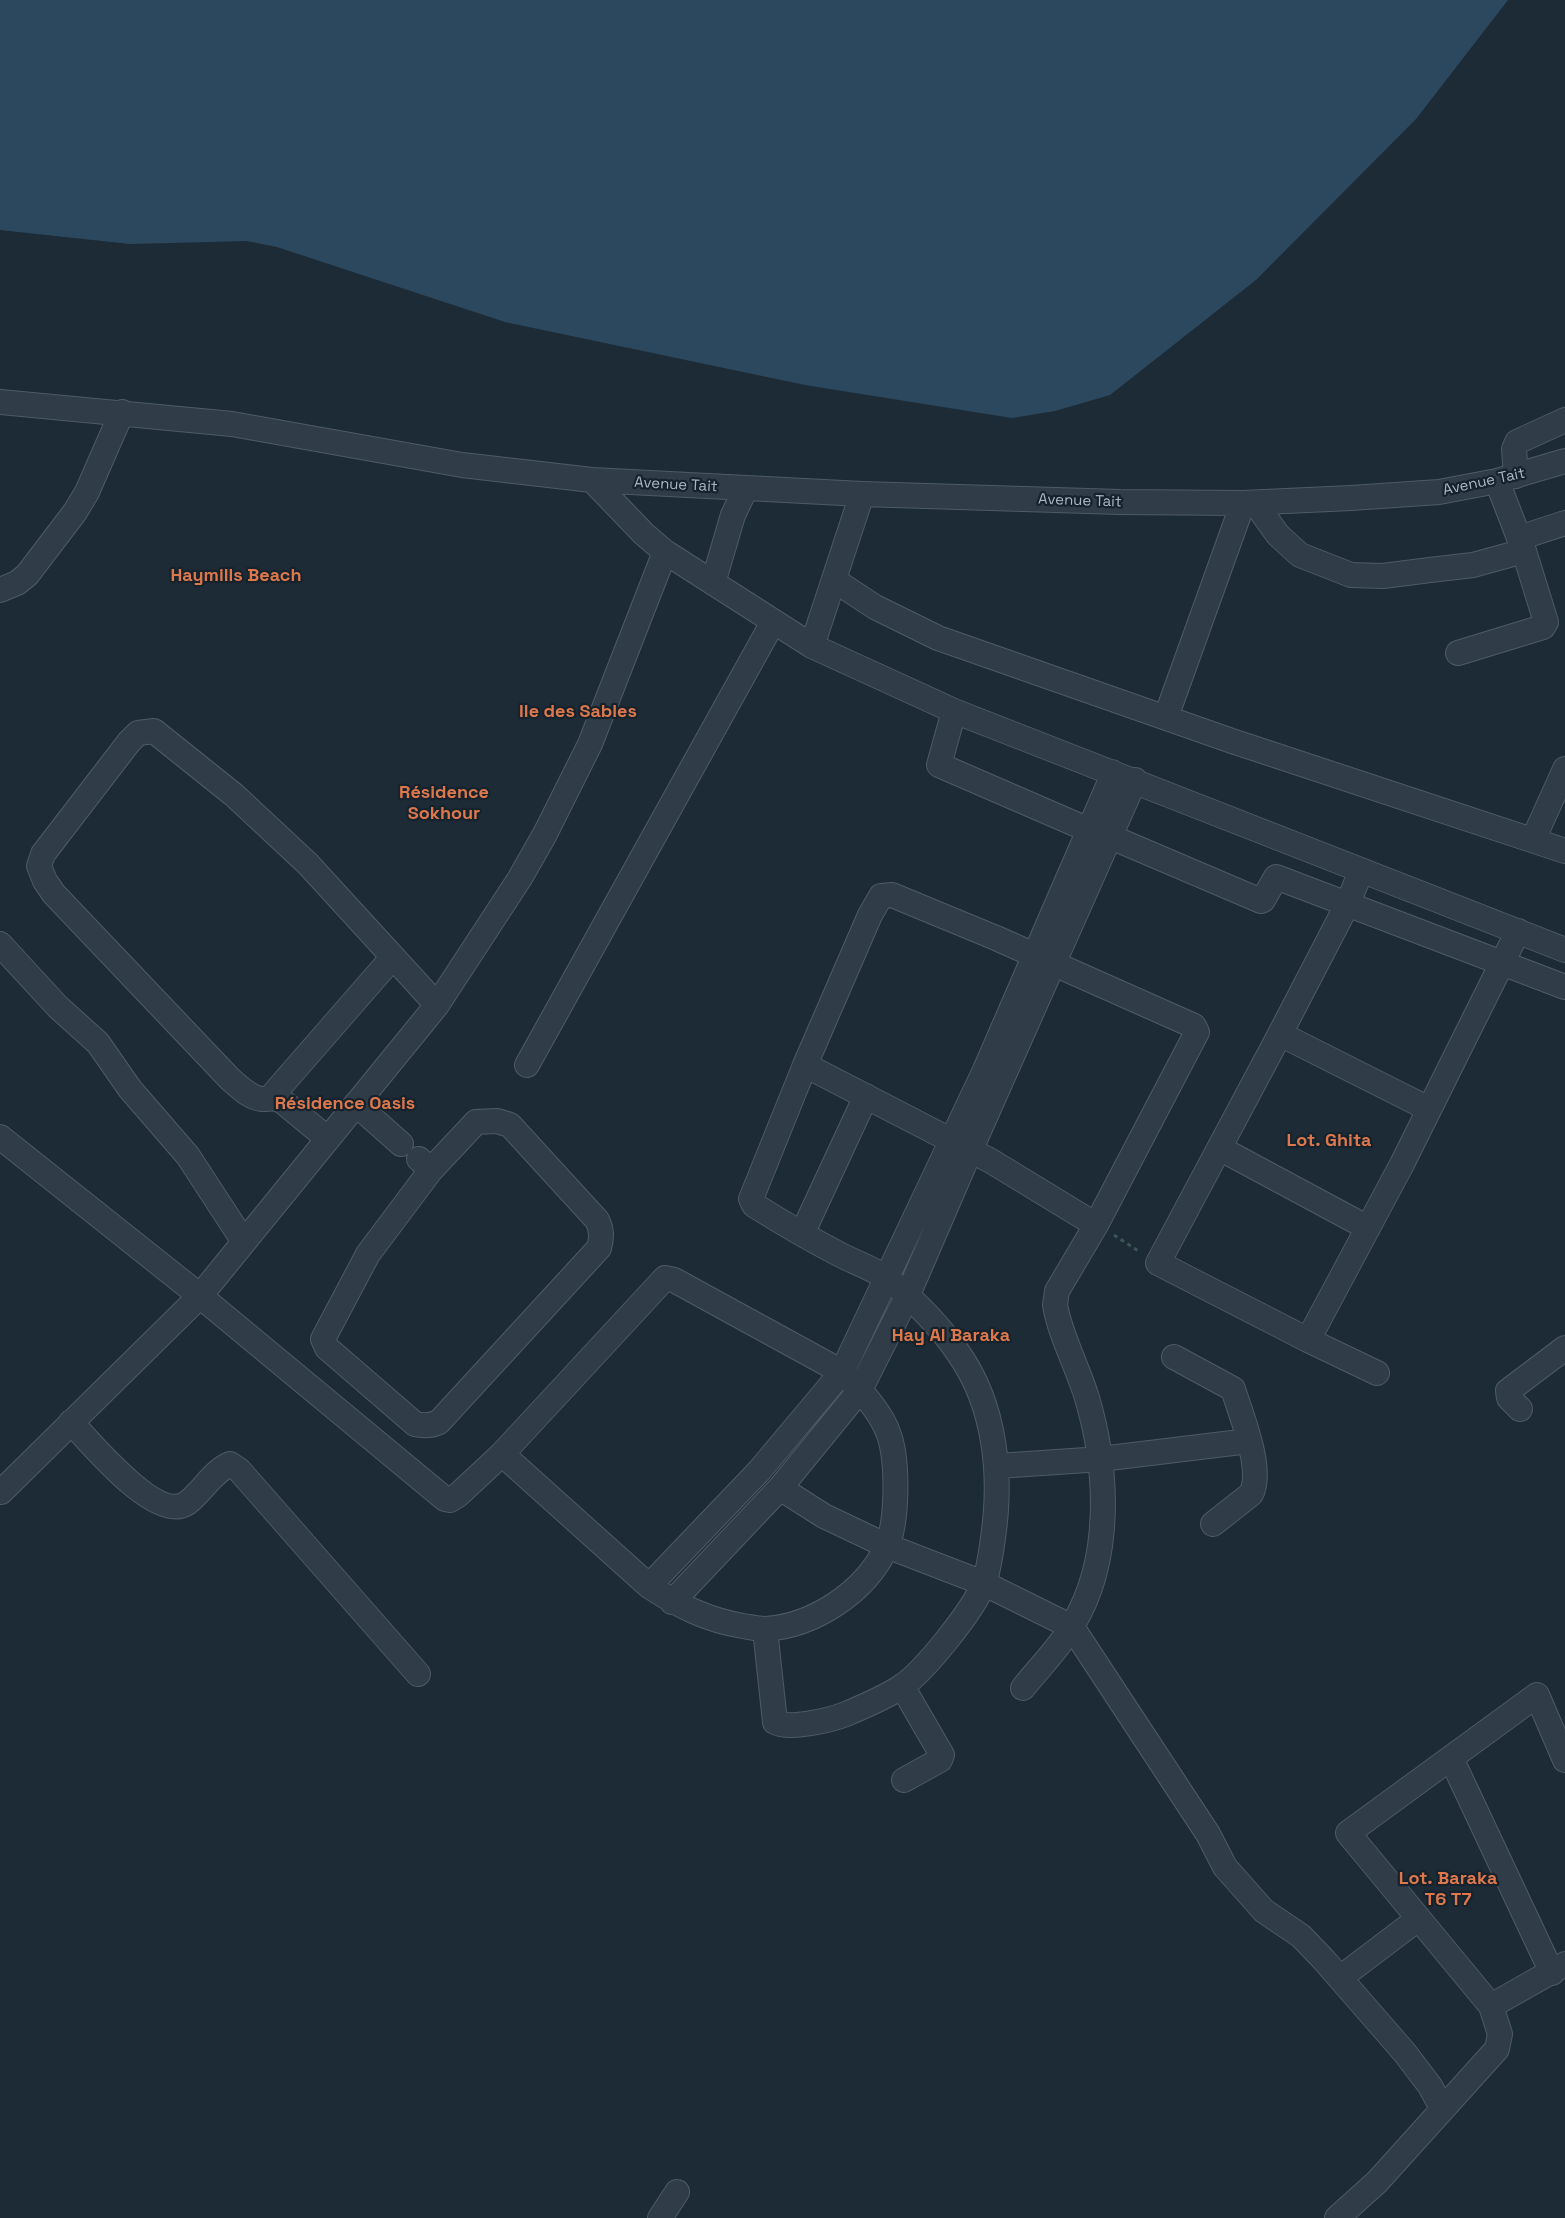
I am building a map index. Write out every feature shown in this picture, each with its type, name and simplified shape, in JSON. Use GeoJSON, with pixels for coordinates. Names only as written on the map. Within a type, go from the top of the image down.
{"type":"FeatureCollection","features":[{"type":"Feature","properties":{"kind":"street","name":"Avenue Tait"},"geometry":{"type":"LineString","coordinates":[[0,402],[122,412],[232,424],[462,465],[592,480],[862,494],[1110,502],[1249,503],[1439,492],[1506,479],[1565,461]]}},
{"type":"Feature","properties":{"kind":"street"},"geometry":{"type":"LineString","coordinates":[[0,590],[17,583],[27,576],[75,512],[87,492],[122,412]]}},
{"type":"Feature","properties":{"kind":"street"},"geometry":{"type":"LineString","coordinates":[[1458,652],[1545,625],[1546,618],[1522,544],[1506,479],[1517,442],[1565,420]]}},
{"type":"Feature","properties":{"kind":"street"},"geometry":{"type":"LineString","coordinates":[[592,480],[644,534],[665,552],[812,646],[954,711],[1291,841],[1361,871],[1565,950]]}},
{"type":"Feature","properties":{"kind":"street"},"geometry":{"type":"LineString","coordinates":[[713,583],[730,524],[746,488]]}},
{"type":"Feature","properties":{"kind":"street"},"geometry":{"type":"LineString","coordinates":[[812,646],[862,494]]}},
{"type":"Feature","properties":{"kind":"street"},"geometry":{"type":"LineString","coordinates":[[1166,717],[1249,503],[1278,535],[1300,555],[1351,575],[1383,576],[1447,568],[1500,558],[1522,544],[1565,522]]}},
{"type":"Feature","properties":{"kind":"street"},"geometry":{"type":"LineString","coordinates":[[0,1492],[200,1296],[437,1005],[520,878],[545,834],[590,744],[665,552]]}},
{"type":"Feature","properties":{"kind":"street"},"geometry":{"type":"LineString","coordinates":[[834,580],[876,607],[938,638],[1565,851]]}},
{"type":"Feature","properties":{"kind":"street"},"geometry":{"type":"LineString","coordinates":[[527,1065],[772,622]]}},
{"type":"Feature","properties":{"kind":"street"},"geometry":{"type":"LineString","coordinates":[[954,711],[939,765],[1088,830]]}},
{"type":"Feature","properties":{"kind":"street"},"geometry":{"type":"LineString","coordinates":[[328,1139],[282,1101],[252,1096],[230,1079],[54,894],[41,873],[40,860],[128,742],[138,733],[154,732],[234,795],[308,864],[437,1005]]}},
{"type":"Feature","properties":{"kind":"street"},"geometry":{"type":"LineString","coordinates":[[1533,840],[1565,769]]}},
{"type":"Feature","properties":{"kind":"street"},"geometry":{"type":"LineString","coordinates":[[1044,960],[1088,830],[1112,772]]}},
{"type":"Feature","properties":{"kind":"street"},"geometry":{"type":"LineString","coordinates":[[672,1602],[780,1488],[860,1390],[907,1297],[961,1146],[1044,960],[1111,837],[1135,780]]}},
{"type":"Feature","properties":{"kind":"street"},"geometry":{"type":"LineString","coordinates":[[1111,837],[1261,901],[1276,877],[1291,841]]}},
{"type":"Feature","properties":{"kind":"street"},"geometry":{"type":"LineString","coordinates":[[1361,871],[1348,903],[1221,1149],[1158,1263],[1377,1373]]}},
{"type":"Feature","properties":{"kind":"street"},"geometry":{"type":"LineString","coordinates":[[1276,877],[1565,987]]}},
{"type":"Feature","properties":{"kind":"street"},"geometry":{"type":"LineString","coordinates":[[765,1629],[774,1718],[779,1724],[785,1725],[832,1719],[869,1704],[902,1686],[933,1656],[960,1622],[984,1583],[996,1516],[998,1466],[986,1412],[960,1355],[938,1326],[886,1278],[802,1234],[754,1205],[751,1200],[805,1065],[870,915],[881,896],[892,895],[1196,1028],[1196,1036],[1096,1224],[1057,1291],[1055,1305],[1057,1315],[1087,1399],[1101,1459],[1104,1485],[1101,1528],[1089,1593],[1072,1627],[1023,1688]]}},
{"type":"Feature","properties":{"kind":"street"},"geometry":{"type":"LineString","coordinates":[[1308,1340],[1368,1228],[1518,931]]}},
{"type":"Feature","properties":{"kind":"street"},"geometry":{"type":"LineString","coordinates":[[0,944],[58,1007],[98,1043],[130,1089],[188,1156],[244,1242]]}},
{"type":"Feature","properties":{"kind":"street"},"geometry":{"type":"LineString","coordinates":[[270,1098],[392,958]]}},
{"type":"Feature","properties":{"kind":"street"},"geometry":{"type":"LineString","coordinates":[[1280,1034],[1429,1109]]}},
{"type":"Feature","properties":{"kind":"street"},"geometry":{"type":"LineString","coordinates":[[805,1065],[1038,1188],[1096,1224]]}},
{"type":"Feature","properties":{"kind":"street"},"geometry":{"type":"LineString","coordinates":[[802,1234],[866,1096]]}},
{"type":"Feature","properties":{"kind":"street"},"geometry":{"type":"LineString","coordinates":[[356,1104],[417,1158]]}},
{"type":"Feature","properties":{"kind":"street"},"geometry":{"type":"LineString","coordinates":[[497,1121],[510,1125],[597,1220],[601,1229],[602,1239],[599,1248],[440,1422],[432,1426],[415,1424],[407,1418],[327,1348],[323,1339],[324,1332],[368,1254],[417,1158],[476,1122],[497,1121]]}},
{"type":"Feature","properties":{"kind":"street"},"geometry":{"type":"LineString","coordinates":[[0,1137],[200,1296],[445,1499],[450,1500],[458,1495],[502,1454],[665,1278],[674,1280],[842,1372],[860,1390],[889,1434],[894,1461],[894,1513],[887,1546],[873,1570],[850,1594],[824,1612],[796,1622],[765,1629],[726,1623],[701,1616],[672,1602],[649,1586],[502,1454]]}},
{"type":"Feature","properties":{"kind":"street"},"geometry":{"type":"LineString","coordinates":[[649,1586],[759,1471],[842,1372],[886,1278],[961,1146]]}},
{"type":"Feature","properties":{"kind":"street"},"geometry":{"type":"LineString","coordinates":[[1221,1149],[1368,1228]]}},
{"type":"Feature","properties":{"kind":"street"},"geometry":{"type":"LineString","coordinates":[[1520,1409],[1509,1398],[1508,1390],[1565,1348]]}},
{"type":"Feature","properties":{"kind":"street"},"geometry":{"type":"LineString","coordinates":[[1174,1357],[1233,1389],[1249,1441],[1255,1471],[1255,1487],[1252,1494],[1213,1524]]}},
{"type":"Feature","properties":{"kind":"street"},"geometry":{"type":"LineString","coordinates":[[71,1422],[127,1481],[159,1503],[174,1506],[186,1504],[222,1468],[230,1464],[239,1470],[418,1674]]}},
{"type":"Feature","properties":{"kind":"street"},"geometry":{"type":"LineString","coordinates":[[998,1466],[1101,1459],[1249,1441]]}},
{"type":"Feature","properties":{"kind":"street"},"geometry":{"type":"LineString","coordinates":[[780,1488],[824,1516],[887,1546],[984,1583],[1072,1627],[1208,1834],[1225,1867],[1264,1911],[1301,1936],[1340,1978],[1405,2053],[1430,2086],[1442,2108]]}},
{"type":"Feature","properties":{"kind":"street"},"geometry":{"type":"LineString","coordinates":[[902,1686],[942,1756],[940,1760],[904,1780]]}},
{"type":"Feature","properties":{"kind":"street"},"geometry":{"type":"LineString","coordinates":[[1337,2218],[1376,2182],[1497,2049],[1500,2034],[1490,2006],[1348,1834],[1537,1695],[1565,1760]]}},
{"type":"Feature","properties":{"kind":"street"},"geometry":{"type":"LineString","coordinates":[[1451,1758],[1559,1968],[1490,2006]]}},
{"type":"Feature","properties":{"kind":"street"},"geometry":{"type":"LineString","coordinates":[[1340,1978],[1418,1919]]}},
{"type":"Feature","properties":{"kind":"street"},"geometry":{"type":"LineString","coordinates":[[660,2218],[677,2192]]}},
{"type":"Feature","properties":{"kind":"path"},"geometry":{"type":"LineString","coordinates":[[1096,1224],[1158,1263]]}},
{"type":"Feature","properties":{"kind":"water"},"geometry":{"type":"Polygon","coordinates":[[[0,0],[1508,0],[1416,119],[1256,280],[1110,395],[1055,411],[1012,418],[805,385],[505,322],[277,247],[247,241],[130,244],[0,230],[0,0]]]}},
{"type":"Feature","properties":{"kind":"district","name":"Haymills Beach"},"geometry":{"type":"Point","coordinates":[236,576]}},
{"type":"Feature","properties":{"kind":"district","name":"Ile des Sables"},"geometry":{"type":"Point","coordinates":[578,712]}},
{"type":"Feature","properties":{"kind":"district","name":"Résidence Sokhour"},"geometry":{"type":"Point","coordinates":[444,803]}},
{"type":"Feature","properties":{"kind":"district","name":"Résidence Oasis"},"geometry":{"type":"Point","coordinates":[345,1104]}},
{"type":"Feature","properties":{"kind":"district","name":"Lot. Ghita"},"geometry":{"type":"Point","coordinates":[1329,1141]}},
{"type":"Feature","properties":{"kind":"district","name":"Hay Al Baraka"},"geometry":{"type":"Point","coordinates":[951,1336]}},
{"type":"Feature","properties":{"kind":"district","name":"Lot. Baraka T6 T7"},"geometry":{"type":"Point","coordinates":[1448,1889]}}]}
